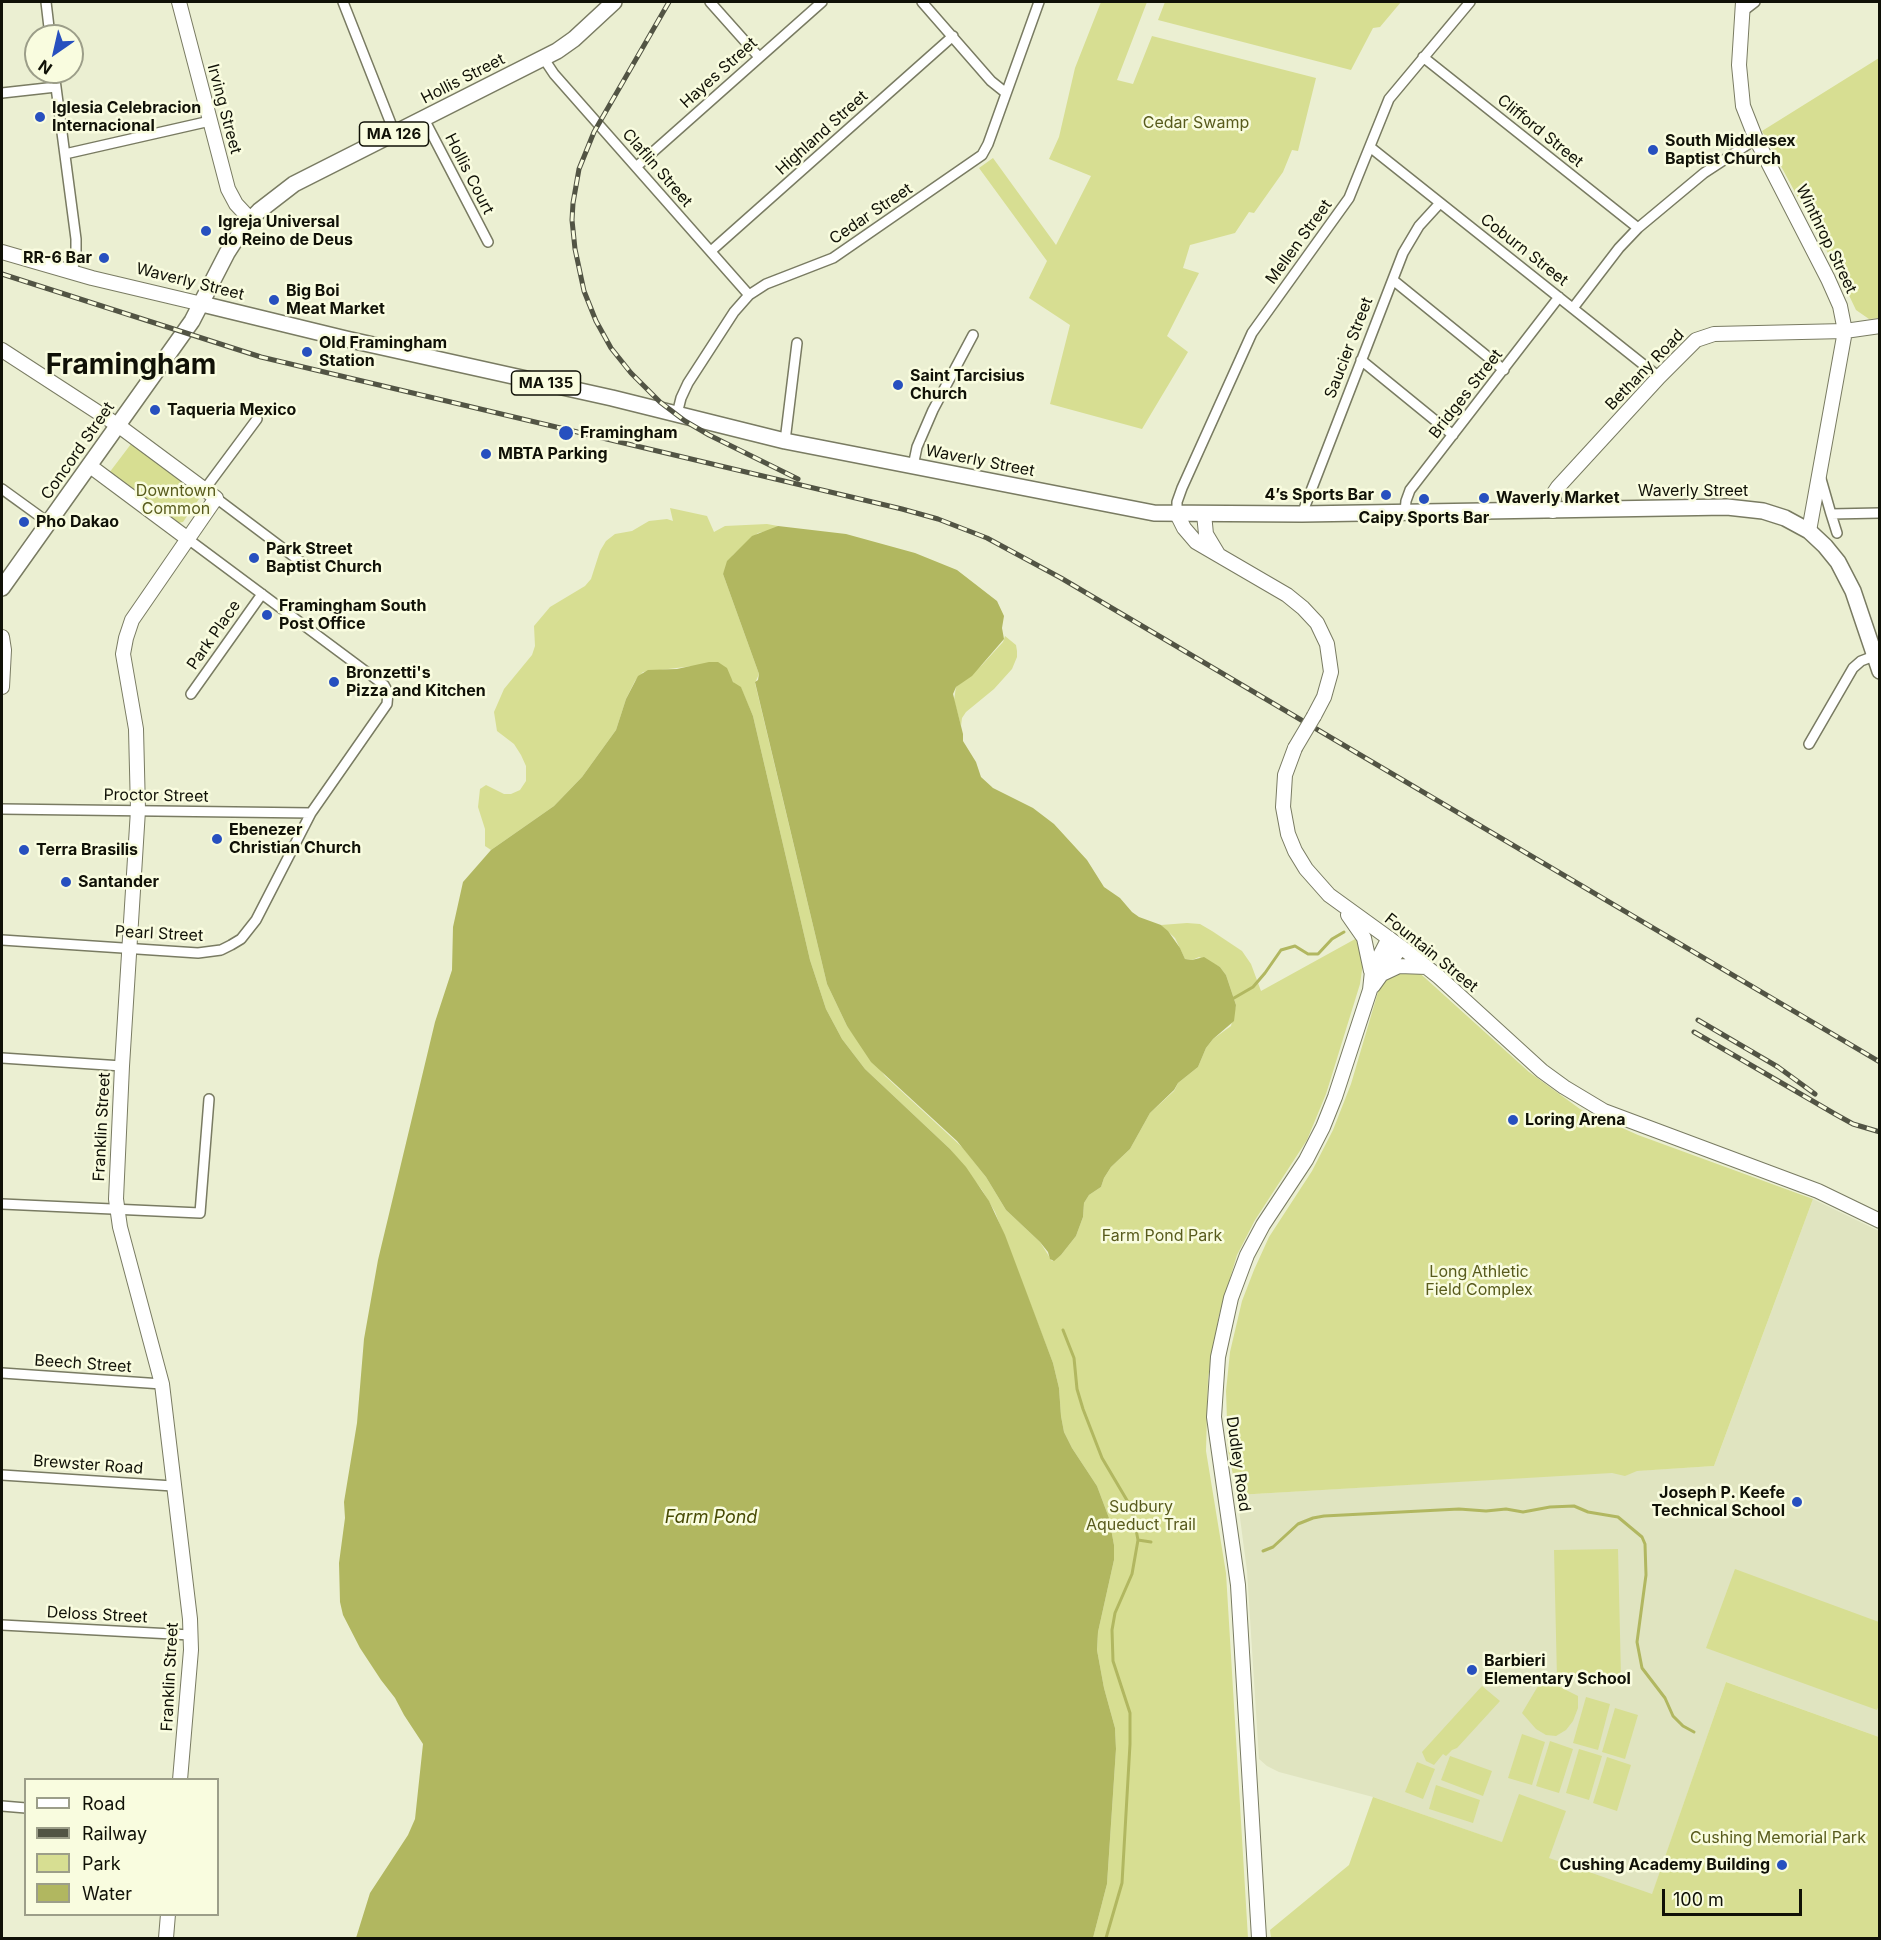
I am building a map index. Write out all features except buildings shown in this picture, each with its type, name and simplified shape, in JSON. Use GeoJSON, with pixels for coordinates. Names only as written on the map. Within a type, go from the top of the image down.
{"type":"FeatureCollection","features":[{"type":"Feature","properties":{"kind":"main road","name":"Hollis Street"},"geometry":{"type":"LineString","coordinates":[[202,304],[222,261],[250,219],[288,188],[544,59],[570,42],[614,2]]}},
{"type":"Feature","properties":{"kind":"main road","name":"Waverly Street"},"geometry":{"type":"LineString","coordinates":[[202,304],[785,441],[1145,512],[1302,514],[1751,508],[1785,518],[1809,531],[1826,546],[1843,569],[1853,591],[1880,671]]}},
{"type":"Feature","properties":{"kind":"main road","name":"Concord Street"},"geometry":{"type":"LineString","coordinates":[[2,588],[202,304]]}},
{"type":"Feature","properties":{"kind":"street"},"geometry":{"type":"LineString","coordinates":[[45,2],[48,24]]}},
{"type":"Feature","properties":{"kind":"street","name":"Irving Street"},"geometry":{"type":"LineString","coordinates":[[179,2],[230,194],[250,219]]}},
{"type":"Feature","properties":{"kind":"street"},"geometry":{"type":"LineString","coordinates":[[343,2],[395,134]]}},
{"type":"Feature","properties":{"kind":"street"},"geometry":{"type":"LineString","coordinates":[[710,2],[759,57]]}},
{"type":"Feature","properties":{"kind":"street","name":"Hayes Street"},"geometry":{"type":"LineString","coordinates":[[636,167],[822,2]]}},
{"type":"Feature","properties":{"kind":"street"},"geometry":{"type":"LineString","coordinates":[[922,2],[991,81],[1006,93]]}},
{"type":"Feature","properties":{"kind":"street","name":"Cedar Street"},"geometry":{"type":"LineString","coordinates":[[677,414],[682,394],[688,383],[734,312],[749,295],[766,284],[833,258],[976,161],[987,148],[1039,2]]}},
{"type":"Feature","properties":{"kind":"street","name":"Mellen Street"},"geometry":{"type":"LineString","coordinates":[[1177,514],[1177,502],[1182,488],[1246,344],[1259,322],[1349,198],[1389,99],[1470,2]]}},
{"type":"Feature","properties":{"kind":"street"},"geometry":{"type":"LineString","coordinates":[[1742,7],[1755,2]]}},
{"type":"Feature","properties":{"kind":"street","name":"Winthrop Street"},"geometry":{"type":"LineString","coordinates":[[1742,7],[1740,91],[1747,117],[1828,279],[1840,306],[1845,332],[1809,531]]}},
{"type":"Feature","properties":{"kind":"street","name":"Highland Street"},"geometry":{"type":"LineString","coordinates":[[711,251],[952,36]]}},
{"type":"Feature","properties":{"kind":"street","name":"Clifford Street"},"geometry":{"type":"LineString","coordinates":[[1423,57],[1638,228]]}},
{"type":"Feature","properties":{"kind":"street","name":"Claflin Street"},"geometry":{"type":"LineString","coordinates":[[544,59],[554,74],[749,295]]}},
{"type":"Feature","properties":{"kind":"street"},"geometry":{"type":"LineString","coordinates":[[56,84],[76,243],[72,272]]}},
{"type":"Feature","properties":{"kind":"street"},"geometry":{"type":"LineString","coordinates":[[2,93],[56,87]]}},
{"type":"Feature","properties":{"kind":"street","name":"Hollis Court"},"geometry":{"type":"LineString","coordinates":[[424,119],[488,242]]}},
{"type":"Feature","properties":{"kind":"street"},"geometry":{"type":"LineString","coordinates":[[65,154],[210,121]]}},
{"type":"Feature","properties":{"kind":"street"},"geometry":{"type":"LineString","coordinates":[[1573,308],[1619,248],[1638,228],[1704,173],[1756,139]]}},
{"type":"Feature","properties":{"kind":"street","name":"Coburn Street"},"geometry":{"type":"LineString","coordinates":[[1370,147],[1659,376]]}},
{"type":"Feature","properties":{"kind":"street","name":"Saucier Street"},"geometry":{"type":"LineString","coordinates":[[1302,514],[1360,360],[1410,239],[1440,202]]}},
{"type":"Feature","properties":{"kind":"street","name":"Waverly Street"},"geometry":{"type":"LineString","coordinates":[[2,252],[202,304]]}},
{"type":"Feature","properties":{"kind":"street"},"geometry":{"type":"LineString","coordinates":[[1393,280],[1504,370]]}},
{"type":"Feature","properties":{"kind":"street","name":"Bridges Street"},"geometry":{"type":"LineString","coordinates":[[1405,512],[1410,490],[1559,297]]}},
{"type":"Feature","properties":{"kind":"street","name":"Bethany Road"},"geometry":{"type":"LineString","coordinates":[[1553,511],[1554,493],[1558,487],[1688,346],[1705,336],[1845,332],[1880,326]]}},
{"type":"Feature","properties":{"kind":"street"},"geometry":{"type":"LineString","coordinates":[[913,466],[917,447],[933,410],[973,335]]}},
{"type":"Feature","properties":{"kind":"street"},"geometry":{"type":"LineString","coordinates":[[785,441],[797,343]]}},
{"type":"Feature","properties":{"kind":"street"},"geometry":{"type":"LineString","coordinates":[[2,350],[118,426],[305,565]]}},
{"type":"Feature","properties":{"kind":"street"},"geometry":{"type":"LineString","coordinates":[[1360,360],[1453,435]]}},
{"type":"Feature","properties":{"kind":"street"},"geometry":{"type":"LineString","coordinates":[[205,489],[257,419]]}},
{"type":"Feature","properties":{"kind":"street"},"geometry":{"type":"LineString","coordinates":[[90,466],[262,594]]}},
{"type":"Feature","properties":{"kind":"street"},"geometry":{"type":"LineString","coordinates":[[1820,476],[1837,533]]}},
{"type":"Feature","properties":{"kind":"street"},"geometry":{"type":"LineString","coordinates":[[2,489],[49,523]]}},
{"type":"Feature","properties":{"kind":"street","name":"Franklin Street"},"geometry":{"type":"LineString","coordinates":[[180,1778],[191,1635],[162,1384],[117,1210],[115,1186],[138,810],[137,741],[123,654],[126,638],[138,610],[216,498]]}},
{"type":"Feature","properties":{"kind":"street"},"geometry":{"type":"LineString","coordinates":[[1831,514],[1880,513]]}},
{"type":"Feature","properties":{"kind":"street","name":"Fountain Street"},"geometry":{"type":"LineString","coordinates":[[1177,514],[1189,536],[1202,547],[1295,601],[1317,623],[1330,654],[1331,672],[1324,697],[1295,748],[1288,764],[1284,785],[1283,807],[1286,829],[1306,870],[1333,897],[1427,967],[1542,1071],[1591,1103],[1651,1130],[1818,1191],[1880,1221]]}},
{"type":"Feature","properties":{"kind":"street","name":"Fountain Street"},"geometry":{"type":"LineString","coordinates":[[1204,514],[1207,538],[1221,558]]}},
{"type":"Feature","properties":{"kind":"street","name":"Park Place"},"geometry":{"type":"LineString","coordinates":[[191,694],[262,594]]}},
{"type":"Feature","properties":{"kind":"street","name":"Pearl Street"},"geometry":{"type":"LineString","coordinates":[[2,940],[198,953],[221,950],[249,930],[311,813],[386,706],[388,695],[384,685],[262,594]]}},
{"type":"Feature","properties":{"kind":"street"},"geometry":{"type":"LineString","coordinates":[[2,637],[4,650],[2,687]]}},
{"type":"Feature","properties":{"kind":"street"},"geometry":{"type":"LineString","coordinates":[[1809,744],[1853,668],[1861,661],[1875,656]]}},
{"type":"Feature","properties":{"kind":"street","name":"Proctor Street"},"geometry":{"type":"LineString","coordinates":[[2,809],[311,813]]}},
{"type":"Feature","properties":{"kind":"street"},"geometry":{"type":"LineString","coordinates":[[1333,897],[1364,938],[1375,975],[1399,966],[1427,967]]}},
{"type":"Feature","properties":{"kind":"street","name":"Dudley Road"},"geometry":{"type":"LineString","coordinates":[[1259,1938],[1238,1586],[1231,1524],[1216,1439],[1215,1378],[1226,1317],[1239,1275],[1263,1225],[1306,1160],[1323,1127],[1389,938]]}},
{"type":"Feature","properties":{"kind":"street","name":"Dudley Road"},"geometry":{"type":"LineString","coordinates":[[1375,975],[1401,947]]}},
{"type":"Feature","properties":{"kind":"street"},"geometry":{"type":"LineString","coordinates":[[2,1058],[122,1066]]}},
{"type":"Feature","properties":{"kind":"street"},"geometry":{"type":"LineString","coordinates":[[2,1204],[200,1213],[209,1099]]}},
{"type":"Feature","properties":{"kind":"street","name":"Beech Street"},"geometry":{"type":"LineString","coordinates":[[2,1373],[162,1384]]}},
{"type":"Feature","properties":{"kind":"street","name":"Brewster Road"},"geometry":{"type":"LineString","coordinates":[[2,1475],[173,1486]]}},
{"type":"Feature","properties":{"kind":"street","name":"Deloss Street"},"geometry":{"type":"LineString","coordinates":[[2,1625],[191,1635]]}},
{"type":"Feature","properties":{"kind":"street"},"geometry":{"type":"LineString","coordinates":[[2,1806],[24,1808]]}},
{"type":"Feature","properties":{"kind":"street"},"geometry":{"type":"LineString","coordinates":[[166,1938],[168,1916]]}},
{"type":"Feature","properties":{"kind":"shaded area","name":"Barbieri Elementary School"},"geometry":{"type":"Polygon","coordinates":[[[1813,1199],[1879,1231],[1879,1737],[1726,1682],[1652,1895],[1373,1797],[1279,1772],[1259,1759],[1247,1571],[1237,1495],[1714,1466],[1813,1199]]]}},
{"type":"Feature","properties":{"kind":"green space","name":"Cedar Swamp"},"geometry":{"type":"Polygon","coordinates":[[[1101,2],[1147,2],[1117,80],[1133,84],[1152,36],[1316,78],[1298,151],[1292,150],[1283,172],[1254,213],[1249,212],[1235,233],[1190,245],[1183,268],[1199,273],[1167,336],[1188,352],[1142,429],[1050,404],[1070,325],[1029,298],[1047,261],[979,168],[993,158],[1056,245],[1091,176],[1049,159],[1059,137],[1075,68],[1101,2]]]}},
{"type":"Feature","properties":{"kind":"green space"},"geometry":{"type":"Polygon","coordinates":[[[1165,2],[1401,2],[1380,27],[1373,28],[1351,70],[1158,20],[1165,2]]]}},
{"type":"Feature","properties":{"kind":"green space"},"geometry":{"type":"Polygon","coordinates":[[[1879,58],[1880,318],[1869,319],[1856,310],[1836,268],[1762,131],[1879,58]]]}},
{"type":"Feature","properties":{"kind":"green space","name":"Downtown Common"},"geometry":{"type":"Polygon","coordinates":[[[131,444],[197,493],[199,499],[183,522],[177,523],[109,473],[131,444]]]}},
{"type":"Feature","properties":{"kind":"green space"},"geometry":{"type":"Polygon","coordinates":[[[670,508],[707,516],[714,532],[725,526],[767,524],[778,526],[758,533],[733,555],[723,574],[759,674],[755,683],[827,984],[847,1026],[885,1076],[963,1148],[986,1177],[1006,1210],[1040,1242],[1052,1261],[1061,1255],[1076,1236],[1083,1217],[1084,1203],[1089,1195],[1101,1187],[1111,1167],[1130,1149],[1150,1113],[1174,1091],[1178,1083],[1198,1067],[1206,1048],[1213,1039],[1231,1026],[1236,1005],[1226,975],[1220,967],[1199,957],[1192,960],[1185,959],[1175,938],[1161,925],[1200,924],[1212,931],[1242,951],[1251,964],[1261,991],[1357,938],[1363,963],[1360,984],[1326,1094],[1307,1140],[1255,1220],[1237,1255],[1219,1315],[1208,1378],[1206,1451],[1226,1573],[1248,1938],[1093,1938],[1107,1884],[1116,1749],[1115,1728],[1097,1650],[1098,1632],[1114,1560],[1109,1518],[1097,1486],[1064,1432],[1059,1388],[1053,1363],[995,1212],[982,1190],[950,1149],[865,1069],[842,1039],[826,1009],[810,960],[753,716],[741,688],[732,680],[693,666],[643,672],[635,681],[626,699],[616,730],[582,777],[554,806],[491,850],[485,846],[485,829],[478,807],[480,789],[486,785],[504,794],[511,794],[520,790],[526,781],[526,766],[521,755],[514,744],[497,731],[494,712],[504,689],[532,655],[535,646],[534,626],[550,607],[585,586],[591,579],[600,551],[606,541],[615,534],[632,531],[649,521],[667,519],[673,521],[670,508]]]}},
{"type":"Feature","properties":{"kind":"green space"},"geometry":{"type":"Polygon","coordinates":[[[1005,636],[1016,645],[1017,657],[1012,669],[994,689],[966,712],[961,726],[954,700],[956,687],[982,665],[1003,642],[1005,636]]]}},
{"type":"Feature","properties":{"kind":"green space","name":"Long Athletic Field Complex"},"geometry":{"type":"Polygon","coordinates":[[[1399,971],[1418,972],[1529,1072],[1580,1109],[1638,1135],[1813,1199],[1714,1466],[1637,1471],[1625,1476],[1612,1473],[1237,1495],[1228,1450],[1226,1391],[1230,1352],[1242,1301],[1269,1237],[1312,1171],[1333,1130],[1351,1084],[1378,992],[1386,978],[1399,971]]]}},
{"type":"Feature","properties":{"kind":"green space"},"geometry":{"type":"Polygon","coordinates":[[[1618,1549],[1621,1677],[1557,1678],[1554,1550],[1618,1549]]]}},
{"type":"Feature","properties":{"kind":"green space"},"geometry":{"type":"Polygon","coordinates":[[[1735,1569],[1879,1622],[1880,1703],[1877,1710],[1706,1648],[1735,1569]]]}},
{"type":"Feature","properties":{"kind":"green space"},"geometry":{"type":"Polygon","coordinates":[[[1550,1682],[1578,1696],[1578,1708],[1573,1721],[1566,1730],[1556,1736],[1546,1735],[1536,1729],[1522,1713],[1538,1686],[1550,1682]]]}},
{"type":"Feature","properties":{"kind":"green space","name":"Cushing Memorial Park"},"geometry":{"type":"Polygon","coordinates":[[[1726,1682],[1879,1737],[1879,1938],[1271,1938],[1270,1930],[1349,1865],[1373,1797],[1502,1842],[1519,1794],[1566,1811],[1549,1858],[1652,1894],[1726,1682]]]}},
{"type":"Feature","properties":{"kind":"green space"},"geometry":{"type":"Polygon","coordinates":[[[1482,1686],[1500,1701],[1457,1748],[1446,1756],[1443,1754],[1434,1765],[1426,1761],[1422,1752],[1482,1686]]]}},
{"type":"Feature","properties":{"kind":"green space"},"geometry":{"type":"Polygon","coordinates":[[[1586,1697],[1610,1704],[1598,1750],[1573,1743],[1586,1697]]]}},
{"type":"Feature","properties":{"kind":"green space"},"geometry":{"type":"Polygon","coordinates":[[[1615,1708],[1638,1715],[1625,1759],[1602,1752],[1615,1708]]]}},
{"type":"Feature","properties":{"kind":"green space"},"geometry":{"type":"Polygon","coordinates":[[[1522,1734],[1545,1742],[1532,1785],[1508,1778],[1522,1734]]]}},
{"type":"Feature","properties":{"kind":"green space"},"geometry":{"type":"Polygon","coordinates":[[[1550,1741],[1573,1749],[1559,1793],[1536,1786],[1550,1741]]]}},
{"type":"Feature","properties":{"kind":"green space"},"geometry":{"type":"Polygon","coordinates":[[[1579,1749],[1602,1756],[1589,1800],[1566,1793],[1579,1749]]]}},
{"type":"Feature","properties":{"kind":"green space"},"geometry":{"type":"Polygon","coordinates":[[[1450,1756],[1492,1771],[1483,1796],[1441,1780],[1450,1756]]]}},
{"type":"Feature","properties":{"kind":"green space"},"geometry":{"type":"Polygon","coordinates":[[[1607,1757],[1631,1765],[1617,1811],[1593,1803],[1607,1757]]]}},
{"type":"Feature","properties":{"kind":"green space"},"geometry":{"type":"Polygon","coordinates":[[[1417,1762],[1435,1769],[1423,1799],[1405,1792],[1417,1762]]]}},
{"type":"Feature","properties":{"kind":"green space"},"geometry":{"type":"Polygon","coordinates":[[[1436,1785],[1480,1800],[1473,1823],[1429,1809],[1436,1785]]]}},
{"type":"Feature","properties":{"kind":"water"},"geometry":{"type":"Polygon","coordinates":[[[778,526],[846,534],[915,553],[957,570],[997,601],[1004,616],[1002,628],[1004,639],[972,676],[956,687],[953,694],[963,741],[976,762],[981,777],[993,788],[1033,808],[1054,824],[1087,860],[1104,887],[1120,898],[1139,917],[1161,925],[1168,931],[1185,959],[1204,957],[1220,967],[1226,975],[1236,1005],[1234,1021],[1213,1039],[1206,1048],[1198,1067],[1178,1083],[1174,1090],[1150,1113],[1130,1149],[1111,1167],[1101,1187],[1089,1195],[1084,1203],[1083,1217],[1076,1236],[1054,1261],[1050,1259],[1048,1252],[1040,1242],[1006,1210],[986,1177],[957,1141],[871,1062],[847,1026],[827,984],[755,682],[759,674],[723,574],[727,561],[752,536],[778,526]]]}},
{"type":"Feature","properties":{"kind":"water","name":"Farm Pond"},"geometry":{"type":"Polygon","coordinates":[[[718,662],[727,668],[733,682],[741,687],[753,716],[810,960],[826,1009],[842,1039],[865,1069],[950,1149],[966,1167],[989,1201],[1005,1235],[1053,1363],[1059,1388],[1064,1432],[1097,1486],[1109,1518],[1114,1560],[1098,1632],[1097,1650],[1115,1728],[1116,1749],[1107,1884],[1093,1938],[356,1938],[370,1893],[408,1835],[415,1819],[423,1744],[395,1698],[360,1648],[343,1615],[340,1602],[339,1563],[345,1518],[344,1502],[357,1423],[364,1339],[378,1260],[435,1022],[452,970],[453,927],[463,882],[491,850],[554,806],[582,777],[616,730],[626,699],[638,676],[648,670],[677,669],[718,662]]]}},
{"type":"Feature","properties":{"kind":"waterway"},"geometry":{"type":"LineString","coordinates":[[1234,998],[1253,987],[1281,950],[1295,946],[1308,954],[1318,954],[1332,939],[1344,932]]}},
{"type":"Feature","properties":{"kind":"waterway"},"geometry":{"type":"LineString","coordinates":[[1063,1330],[1074,1358],[1077,1389],[1083,1409],[1102,1458],[1128,1502],[1138,1540],[1132,1574],[1115,1613],[1112,1630],[1113,1661],[1130,1713],[1130,1744],[1122,1883],[1106,1938]]}},
{"type":"Feature","properties":{"kind":"waterway"},"geometry":{"type":"LineString","coordinates":[[1263,1551],[1273,1547],[1298,1524],[1324,1516],[1459,1509],[1486,1511],[1506,1509],[1523,1512],[1550,1507],[1574,1506],[1588,1512],[1618,1517],[1642,1537],[1645,1544],[1646,1575],[1637,1642],[1642,1668],[1665,1698],[1673,1716],[1683,1726],[1694,1732]]}},
{"type":"Feature","properties":{"kind":"waterway"},"geometry":{"type":"LineString","coordinates":[[1138,1540],[1151,1542]]}},
{"type":"Feature","properties":{"kind":"railway"},"geometry":{"type":"LineString","coordinates":[[669,2],[594,132],[579,169],[572,220],[575,249],[584,291],[596,321],[611,348],[631,373],[660,402],[709,435],[798,479]]}},
{"type":"Feature","properties":{"kind":"railway"},"geometry":{"type":"LineString","coordinates":[[2,274],[261,357],[902,509],[938,519],[987,538],[1061,578],[1880,1062]]}},
{"type":"Feature","properties":{"kind":"railway"},"geometry":{"type":"LineString","coordinates":[[1698,1020],[1778,1067],[1815,1094]]}},
{"type":"Feature","properties":{"kind":"railway"},"geometry":{"type":"LineString","coordinates":[[1694,1032],[1853,1124],[1880,1132]]}},
{"type":"Feature","properties":{"kind":"place","name":"Iglesia Celebracion Internacional"},"geometry":{"type":"Point","coordinates":[40,117]}},
{"type":"Feature","properties":{"kind":"place","name":"South Middlesex Baptist Church"},"geometry":{"type":"Point","coordinates":[1653,150]}},
{"type":"Feature","properties":{"kind":"place","name":"Igreja Universal do Reino de Deus"},"geometry":{"type":"Point","coordinates":[206,231]}},
{"type":"Feature","properties":{"kind":"place","name":"RR-6 Bar"},"geometry":{"type":"Point","coordinates":[104,258]}},
{"type":"Feature","properties":{"kind":"place","name":"Big Boi Meat Market"},"geometry":{"type":"Point","coordinates":[274,300]}},
{"type":"Feature","properties":{"kind":"place","name":"Old Framingham Station"},"geometry":{"type":"Point","coordinates":[307,352]}},
{"type":"Feature","properties":{"kind":"place","name":"Saint Tarcisius Church"},"geometry":{"type":"Point","coordinates":[898,385]}},
{"type":"Feature","properties":{"kind":"place","name":"Taqueria Mexico"},"geometry":{"type":"Point","coordinates":[155,410]}},
{"type":"Feature","properties":{"kind":"place","name":"Framingham"},"geometry":{"type":"Point","coordinates":[566,433]}},
{"type":"Feature","properties":{"kind":"place","name":"MBTA Parking"},"geometry":{"type":"Point","coordinates":[486,454]}},
{"type":"Feature","properties":{"kind":"place","name":"4’s Sports Bar"},"geometry":{"type":"Point","coordinates":[1386,495]}},
{"type":"Feature","properties":{"kind":"place","name":"Waverly Market"},"geometry":{"type":"Point","coordinates":[1484,498]}},
{"type":"Feature","properties":{"kind":"place","name":"Caipy Sports Bar"},"geometry":{"type":"Point","coordinates":[1424,499]}},
{"type":"Feature","properties":{"kind":"place","name":"Pho Dakao"},"geometry":{"type":"Point","coordinates":[24,522]}},
{"type":"Feature","properties":{"kind":"place","name":"Park Street Baptist Church"},"geometry":{"type":"Point","coordinates":[254,558]}},
{"type":"Feature","properties":{"kind":"place","name":"Framingham South Post Office"},"geometry":{"type":"Point","coordinates":[267,615]}},
{"type":"Feature","properties":{"kind":"place","name":"Bronzetti's Pizza and Kitchen"},"geometry":{"type":"Point","coordinates":[334,682]}},
{"type":"Feature","properties":{"kind":"place","name":"Ebenezer Christian Church"},"geometry":{"type":"Point","coordinates":[217,839]}},
{"type":"Feature","properties":{"kind":"place","name":"Terra Brasilis"},"geometry":{"type":"Point","coordinates":[24,850]}},
{"type":"Feature","properties":{"kind":"place","name":"Santander"},"geometry":{"type":"Point","coordinates":[66,882]}},
{"type":"Feature","properties":{"kind":"place","name":"Loring Arena"},"geometry":{"type":"Point","coordinates":[1513,1120]}},
{"type":"Feature","properties":{"kind":"place","name":"Joseph P. Keefe Technical School"},"geometry":{"type":"Point","coordinates":[1797,1502]}},
{"type":"Feature","properties":{"kind":"place","name":"Barbieri Elementary School"},"geometry":{"type":"Point","coordinates":[1472,1670]}},
{"type":"Feature","properties":{"kind":"place","name":"Cushing Academy Building"},"geometry":{"type":"Point","coordinates":[1782,1865]}},
{"type":"Feature","properties":{"kind":"district","name":"Framingham"},"geometry":{"type":"Point","coordinates":[131,366]}},
{"type":"Feature","properties":{"kind":"park label","name":"Farm Pond Park"},"geometry":{"type":"Point","coordinates":[1162,1236]}},
{"type":"Feature","properties":{"kind":"park label","name":"Sudbury Aqueduct Trail"},"geometry":{"type":"Point","coordinates":[1141,1516]}}]}
